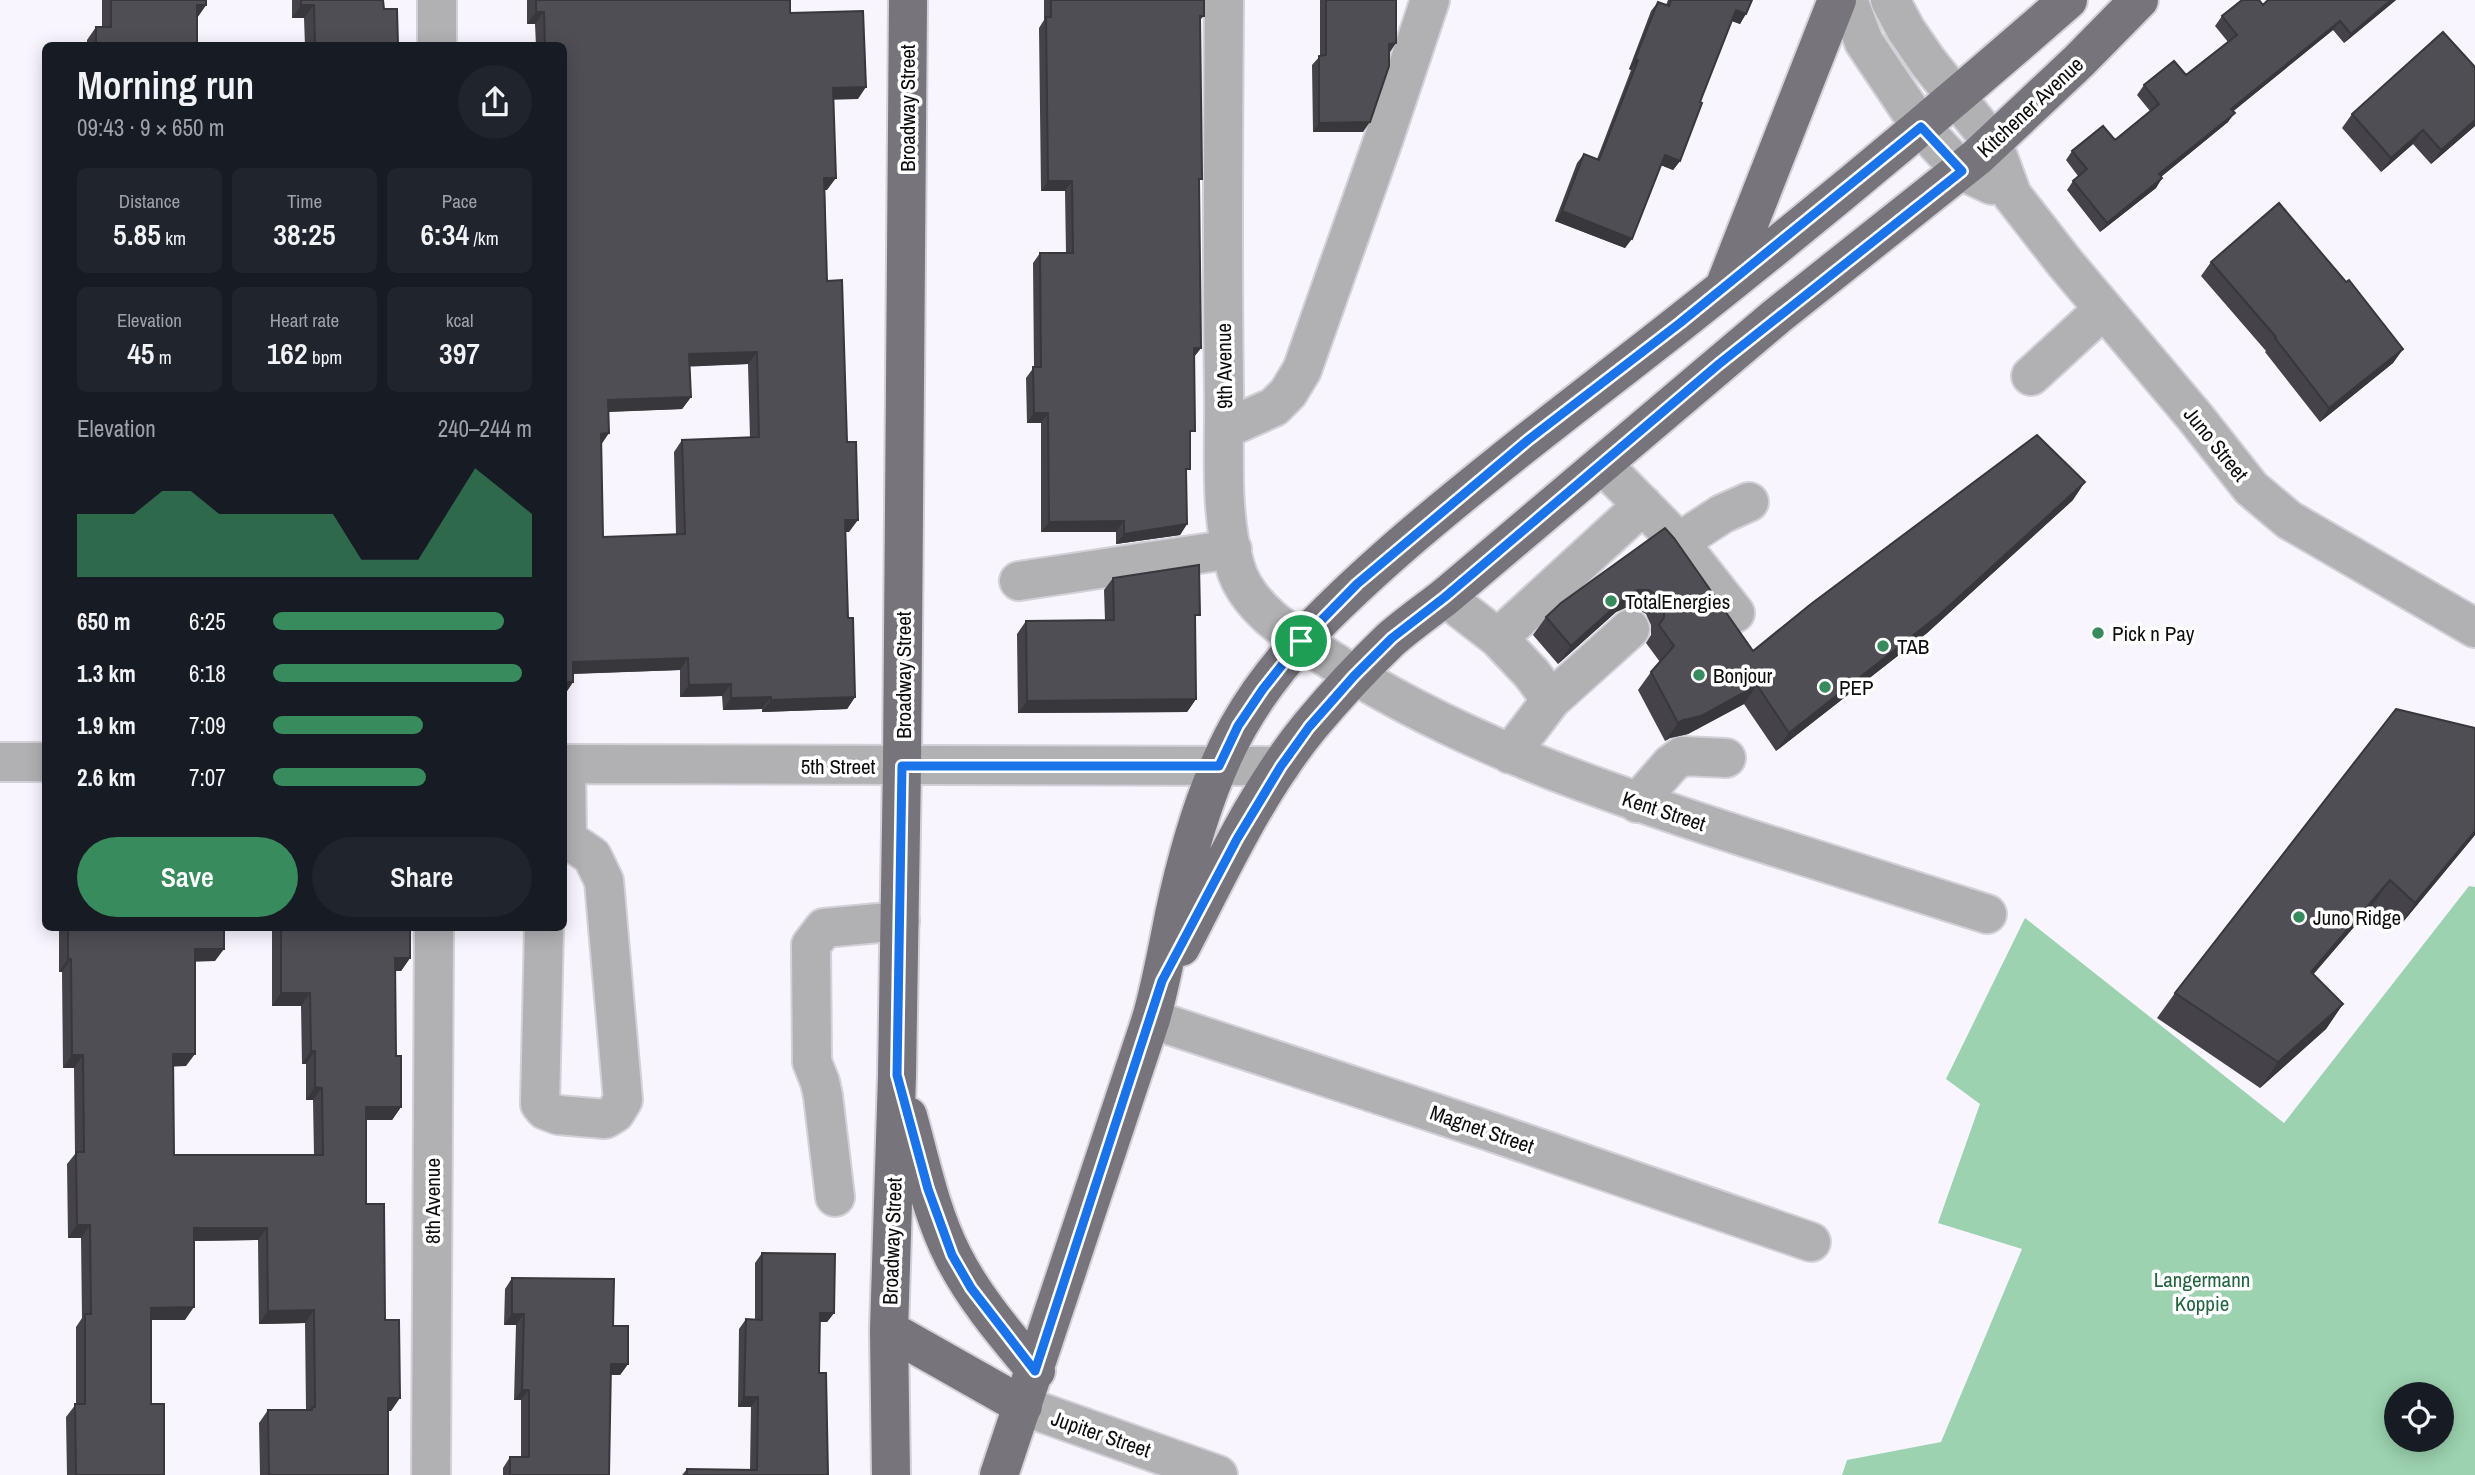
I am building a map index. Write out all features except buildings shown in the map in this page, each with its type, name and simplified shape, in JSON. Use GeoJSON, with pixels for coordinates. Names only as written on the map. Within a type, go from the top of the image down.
{"type":"FeatureCollection","features":[{"type":"Feature","properties":{"kind":"main road","name":"Broadway Street"},"geometry":{"type":"LineString","coordinates":[[891,1475],[889,1330],[900,920],[908,0]]}},
{"type":"Feature","properties":{"kind":"main road"},"geometry":{"type":"LineString","coordinates":[[1724,287],[1837,0]]}},
{"type":"Feature","properties":{"kind":"main road","name":"Kitchener Avenue"},"geometry":{"type":"LineString","coordinates":[[999,1475],[1151,1019],[1162,981],[1188,857],[1219,766],[1238,726],[1263,689],[1301,641],[1357,584],[1422,528],[1528,440],[1724,287],[1921,127],[2068,0]]}},
{"type":"Feature","properties":{"kind":"main road","name":"Kitchener Avenue"},"geometry":{"type":"LineString","coordinates":[[1162,981],[1237,839],[1281,766],[1309,727],[1354,676],[1392,638],[1445,597],[1777,316],[1962,171],[2079,61],[2139,0]]}},
{"type":"Feature","properties":{"kind":"main road"},"geometry":{"type":"LineString","coordinates":[[897,1075],[928,1189],[952,1255],[971,1288],[1035,1371]]}},
{"type":"Feature","properties":{"kind":"main road"},"geometry":{"type":"LineString","coordinates":[[889,1330],[1023,1406]]}},
{"type":"Feature","properties":{"kind":"street"},"geometry":{"type":"LineString","coordinates":[[437,0],[437,42]]}},
{"type":"Feature","properties":{"kind":"street","name":"9th Avenue"},"geometry":{"type":"LineString","coordinates":[[1224,0],[1222,271],[1226,495],[1231,550],[1235,569],[1248,593],[1270,617],[1354,676]]}},
{"type":"Feature","properties":{"kind":"street"},"geometry":{"type":"LineString","coordinates":[[1225,429],[1273,407],[1288,393],[1302,370],[1430,0]]}},
{"type":"Feature","properties":{"kind":"street"},"geometry":{"type":"LineString","coordinates":[[1848,0],[1864,42],[1921,127],[1962,171],[2012,195]]}},
{"type":"Feature","properties":{"kind":"street"},"geometry":{"type":"LineString","coordinates":[[1890,0],[1906,30],[1993,143],[2012,195]]}},
{"type":"Feature","properties":{"kind":"street","name":"Juno Street"},"geometry":{"type":"LineString","coordinates":[[2012,195],[2250,488],[2322,541],[2475,628]]}},
{"type":"Feature","properties":{"kind":"street"},"geometry":{"type":"LineString","coordinates":[[2031,376],[2104,309]]}},
{"type":"Feature","properties":{"kind":"street"},"geometry":{"type":"LineString","coordinates":[[1602,464],[1679,542],[1735,613]]}},
{"type":"Feature","properties":{"kind":"street"},"geometry":{"type":"LineString","coordinates":[[1679,542],[1722,514],[1749,502]]}},
{"type":"Feature","properties":{"kind":"street"},"geometry":{"type":"LineString","coordinates":[[1498,638],[1643,505]]}},
{"type":"Feature","properties":{"kind":"street"},"geometry":{"type":"LineString","coordinates":[[1019,581],[1231,550]]}},
{"type":"Feature","properties":{"kind":"street"},"geometry":{"type":"LineString","coordinates":[[1445,597],[1498,638],[1532,674],[1551,700]]}},
{"type":"Feature","properties":{"kind":"street"},"geometry":{"type":"LineString","coordinates":[[1510,754],[1551,700],[1630,629]]}},
{"type":"Feature","properties":{"kind":"street","name":"Kent Street"},"geometry":{"type":"LineString","coordinates":[[1354,676],[1410,709],[1510,754],[1637,803],[1987,914]]}},
{"type":"Feature","properties":{"kind":"street"},"geometry":{"type":"LineString","coordinates":[[1637,803],[1671,764],[1682,756],[1726,758]]}},
{"type":"Feature","properties":{"kind":"street"},"geometry":{"type":"LineString","coordinates":[[0,762],[42,762]]}},
{"type":"Feature","properties":{"kind":"street","name":"5th Street"},"geometry":{"type":"LineString","coordinates":[[567,764],[1281,766]]}},
{"type":"Feature","properties":{"kind":"street"},"geometry":{"type":"LineString","coordinates":[[544,931],[540,1104],[545,1111],[558,1115],[606,1119],[615,1113],[623,1100],[604,881],[592,856],[567,842]]}},
{"type":"Feature","properties":{"kind":"street"},"geometry":{"type":"LineString","coordinates":[[835,1197],[823,1096],[812,1062],[811,945],[824,928],[900,920]]}},
{"type":"Feature","properties":{"kind":"street","name":"8th Avenue"},"geometry":{"type":"LineString","coordinates":[[431,1475],[434,931]]}},
{"type":"Feature","properties":{"kind":"street","name":"Magnet Street"},"geometry":{"type":"LineString","coordinates":[[1151,1019],[1811,1242]]}},
{"type":"Feature","properties":{"kind":"street","name":"Jupiter Street"},"geometry":{"type":"LineString","coordinates":[[1023,1406],[1218,1475]]}},
{"type":"Feature","properties":{"kind":"green space","name":"Langermann Koppie"},"geometry":{"type":"Polygon","coordinates":[[[2469,886],[2475,887],[2475,1475],[1842,1475],[1847,1460],[1941,1442],[2022,1249],[1938,1223],[1980,1104],[1946,1079],[2025,918],[2284,1123],[2469,886]]]}},
{"type":"Feature","properties":{"kind":"place","name":"TotalEnergies"},"geometry":{"type":"Point","coordinates":[1611,601]}},
{"type":"Feature","properties":{"kind":"place","name":"Pick n Pay"},"geometry":{"type":"Point","coordinates":[2098,633]}},
{"type":"Feature","properties":{"kind":"place","name":"TAB"},"geometry":{"type":"Point","coordinates":[1883,646]}},
{"type":"Feature","properties":{"kind":"place","name":"Bonjour"},"geometry":{"type":"Point","coordinates":[1699,675]}},
{"type":"Feature","properties":{"kind":"place","name":"PEP"},"geometry":{"type":"Point","coordinates":[1825,687]}},
{"type":"Feature","properties":{"kind":"place","name":"Juno Ridge"},"geometry":{"type":"Point","coordinates":[2299,917]}},
{"type":"Feature","properties":{"kind":"route"},"geometry":{"type":"LineString","coordinates":[[1921,127],[1962,171],[1777,316],[1445,597],[1392,638],[1309,727],[1281,766],[1237,839],[1162,981],[1035,1371],[971,1288],[952,1255],[928,1189],[897,1075],[902,766],[1219,766],[1238,726],[1301,641],[1357,584],[1528,440],[1680,323],[1921,127]]}}]}
